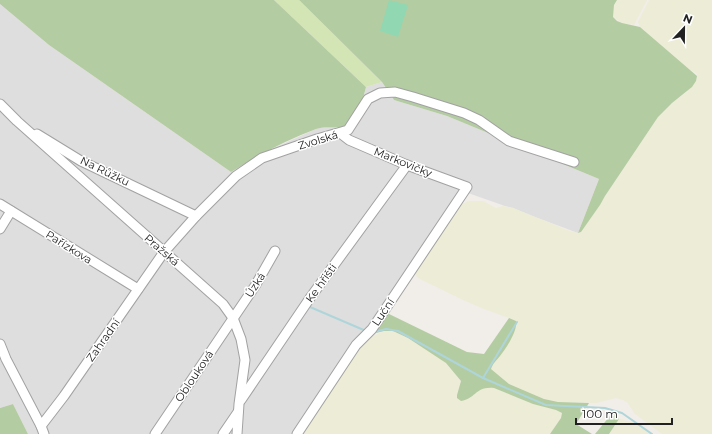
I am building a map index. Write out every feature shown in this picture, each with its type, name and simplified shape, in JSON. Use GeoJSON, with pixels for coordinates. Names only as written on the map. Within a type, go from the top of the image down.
{"type":"FeatureCollection","features":[{"type":"Feature","properties":{"kind":"street","name":"Zvolská"},"geometry":{"type":"LineString","coordinates":[[164,252],[196,216],[236,176],[262,158],[348,130],[368,99],[380,93],[395,92],[464,113],[479,120],[509,142],[574,162]]}},
{"type":"Feature","properties":{"kind":"street","name":"Pražská"},"geometry":{"type":"LineString","coordinates":[[0,104],[17,121],[223,304],[233,318],[241,339],[246,360],[238,408],[237,434]]}},
{"type":"Feature","properties":{"kind":"street","name":"Na Růžku"},"geometry":{"type":"LineString","coordinates":[[17,121],[81,160],[196,216]]}},
{"type":"Feature","properties":{"kind":"street","name":"Markovičky"},"geometry":{"type":"LineString","coordinates":[[340,133],[348,140],[407,165],[467,187]]}},
{"type":"Feature","properties":{"kind":"street","name":"Ke hřišti"},"geometry":{"type":"LineString","coordinates":[[238,408],[310,298],[407,165]]}},
{"type":"Feature","properties":{"kind":"street","name":"Luční"},"geometry":{"type":"LineString","coordinates":[[297,434],[356,345],[372,329],[467,187]]}},
{"type":"Feature","properties":{"kind":"street","name":"Pařízkova"},"geometry":{"type":"LineString","coordinates":[[0,204],[138,289]]}},
{"type":"Feature","properties":{"kind":"street"},"geometry":{"type":"LineString","coordinates":[[0,229],[11,211]]}},
{"type":"Feature","properties":{"kind":"street","name":"Úzká"},"geometry":{"type":"LineString","coordinates":[[233,318],[259,280],[275,251]]}},
{"type":"Feature","properties":{"kind":"street","name":"Zahradní"},"geometry":{"type":"LineString","coordinates":[[42,430],[164,252]]}},
{"type":"Feature","properties":{"kind":"street","name":"Oblouková"},"geometry":{"type":"LineString","coordinates":[[155,434],[233,318]]}},
{"type":"Feature","properties":{"kind":"street"},"geometry":{"type":"LineString","coordinates":[[0,344],[42,430]]}},
{"type":"Feature","properties":{"kind":"street"},"geometry":{"type":"LineString","coordinates":[[223,434],[238,408]]}},
{"type":"Feature","properties":{"kind":"shaded area"},"geometry":{"type":"Polygon","coordinates":[[[0,4],[49,45],[231,172],[254,157],[318,128],[337,128],[362,105],[366,87],[382,82],[394,100],[447,116],[599,179],[578,233],[513,208],[468,193],[371,336],[301,434],[28,434],[13,404],[0,408],[0,4]]]}},
{"type":"Feature","properties":{"kind":"green space"},"geometry":{"type":"Polygon","coordinates":[[[0,0],[274,0],[366,87],[358,111],[349,123],[341,127],[320,128],[305,133],[273,148],[231,172],[49,45],[0,4],[0,0]]]}},
{"type":"Feature","properties":{"kind":"green space"},"geometry":{"type":"Polygon","coordinates":[[[274,0],[299,0],[382,82],[366,87],[274,0]]]}},
{"type":"Feature","properties":{"kind":"green space"},"geometry":{"type":"Polygon","coordinates":[[[299,0],[617,0],[614,5],[613,17],[617,21],[640,27],[697,76],[692,87],[672,103],[658,117],[600,205],[581,232],[578,233],[599,179],[447,116],[394,100],[382,82],[299,0]]]}},
{"type":"Feature","properties":{"kind":"green space"},"geometry":{"type":"Polygon","coordinates":[[[389,0],[408,5],[398,37],[380,31],[389,0]]]}},
{"type":"Feature","properties":{"kind":"green space"},"geometry":{"type":"Polygon","coordinates":[[[617,0],[647,0],[634,25],[622,23],[613,17],[614,5],[617,0]]]}},
{"type":"Feature","properties":{"kind":"green space"},"geometry":{"type":"Polygon","coordinates":[[[649,0],[712,0],[712,434],[662,434],[635,414],[627,402],[616,398],[596,403],[558,402],[544,399],[509,384],[491,369],[492,363],[499,357],[506,347],[516,326],[509,318],[463,300],[418,278],[414,273],[425,259],[455,211],[462,204],[469,201],[483,201],[496,208],[503,206],[513,208],[570,231],[578,233],[581,232],[658,117],[672,103],[687,92],[696,81],[697,74],[684,66],[640,27],[638,22],[649,0]]]}},
{"type":"Feature","properties":{"kind":"green space"},"geometry":{"type":"Polygon","coordinates":[[[387,313],[467,352],[484,354],[509,318],[516,321],[511,339],[491,369],[509,384],[544,399],[558,402],[589,403],[576,424],[592,434],[550,434],[561,418],[562,413],[533,404],[494,388],[483,389],[470,398],[461,401],[457,398],[457,395],[461,381],[446,363],[408,338],[393,331],[376,333],[387,313]]]}},
{"type":"Feature","properties":{"kind":"green space"},"geometry":{"type":"Polygon","coordinates":[[[384,331],[393,331],[408,338],[446,363],[461,381],[457,395],[488,387],[494,388],[533,404],[556,410],[562,413],[561,418],[550,434],[301,434],[352,356],[369,338],[384,331]]]}},
{"type":"Feature","properties":{"kind":"green space"},"geometry":{"type":"Polygon","coordinates":[[[13,404],[28,434],[0,434],[0,408],[13,404]]]}},
{"type":"Feature","properties":{"kind":"green space"},"geometry":{"type":"Polygon","coordinates":[[[614,411],[619,419],[609,434],[595,434],[614,411]]]}},
{"type":"Feature","properties":{"kind":"green space"},"geometry":{"type":"Polygon","coordinates":[[[619,419],[632,422],[645,428],[651,434],[609,434],[619,419]]]}},
{"type":"Feature","properties":{"kind":"waterway"},"geometry":{"type":"LineString","coordinates":[[310,307],[366,331]]}},
{"type":"Feature","properties":{"kind":"waterway"},"geometry":{"type":"LineString","coordinates":[[483,378],[517,322]]}},
{"type":"Feature","properties":{"kind":"waterway"},"geometry":{"type":"LineString","coordinates":[[374,332],[386,329],[398,331],[483,378],[546,405],[605,408],[622,413],[652,434]]}}]}
